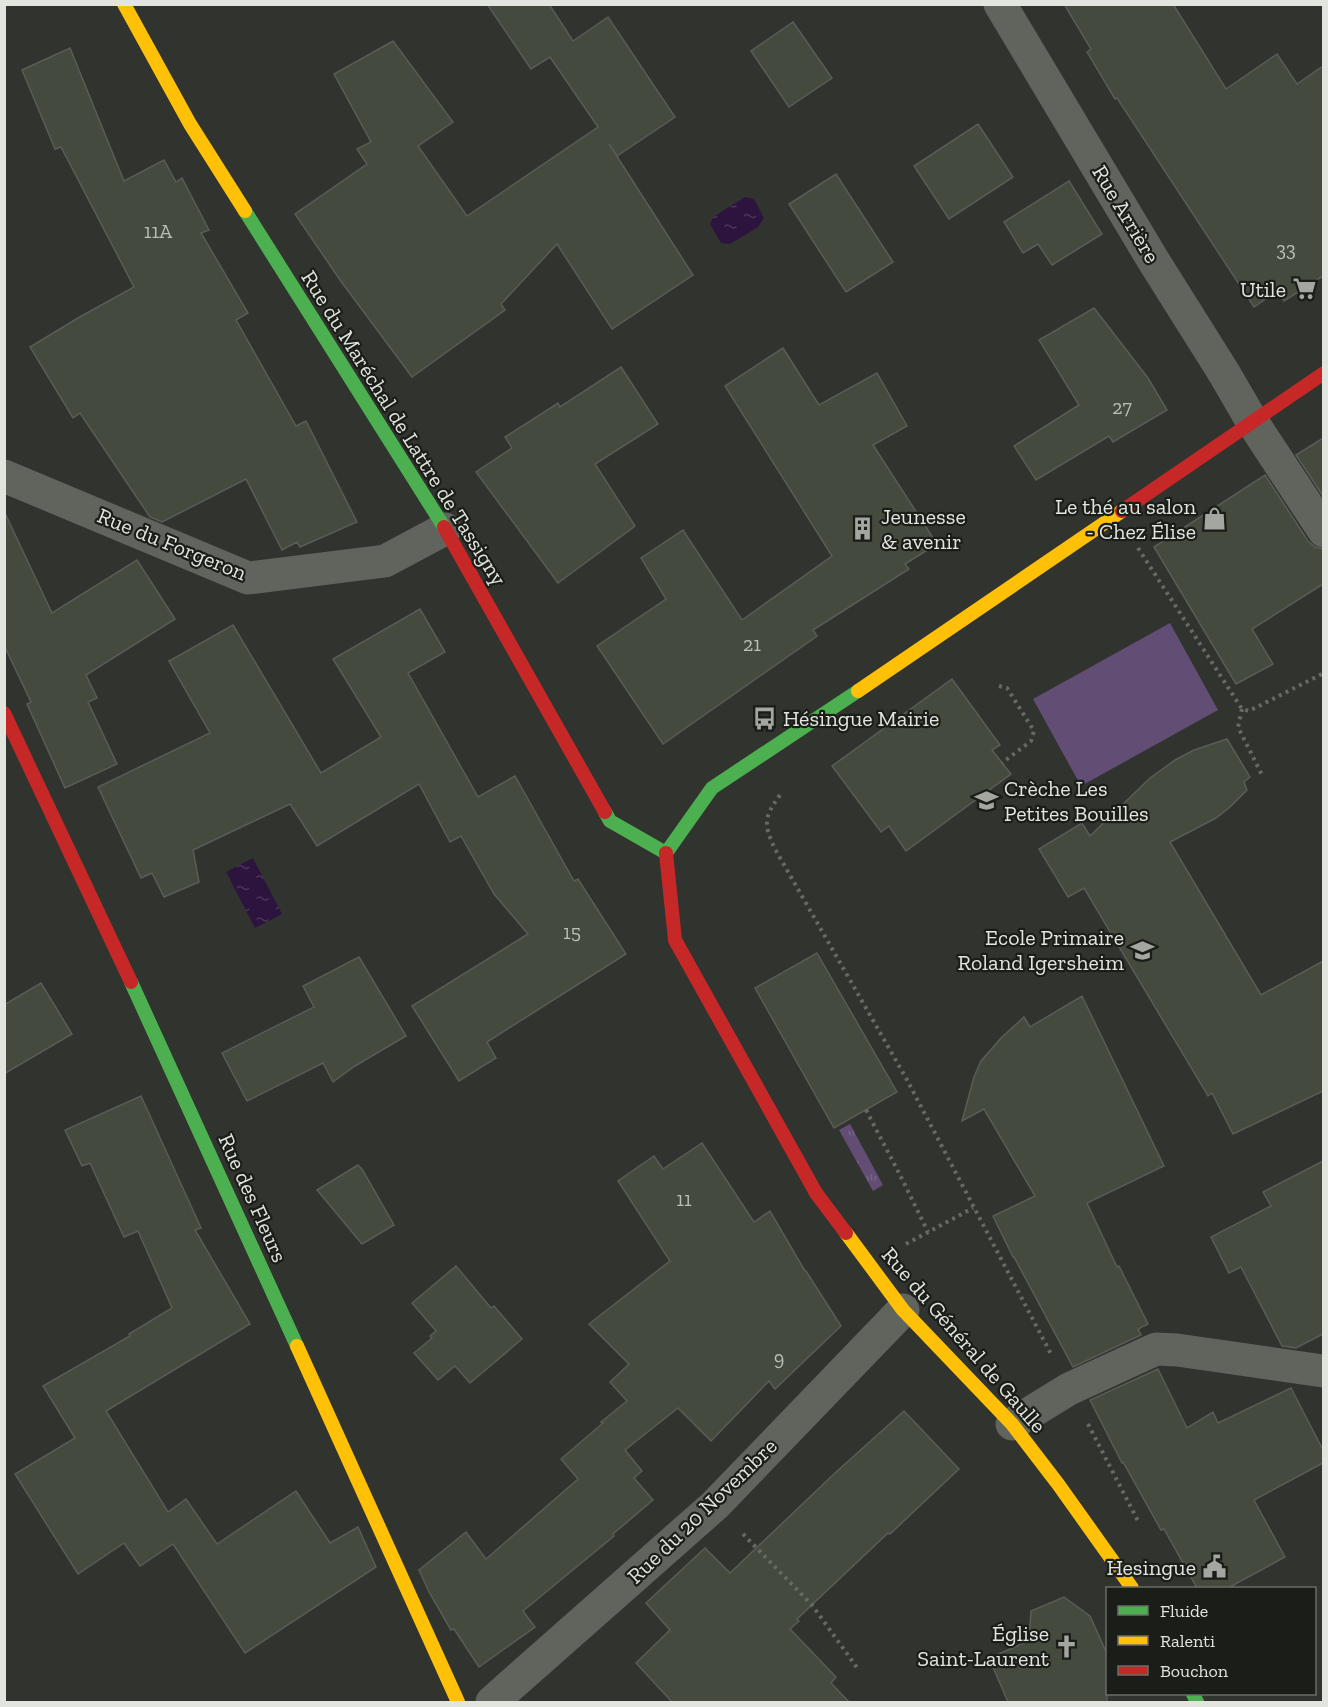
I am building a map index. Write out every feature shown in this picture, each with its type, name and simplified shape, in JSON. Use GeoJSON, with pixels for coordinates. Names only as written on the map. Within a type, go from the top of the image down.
{"type":"FeatureCollection","features":[{"type":"Feature","properties":{"kind":"street","name":"Rue du Maréchal de Lattre de Tassigny"},"geometry":{"type":"LineString","coordinates":[[124,4],[190,124],[445,529],[610,821],[666,853]]}},
{"type":"Feature","properties":{"kind":"street","name":"Rue Arrière"},"geometry":{"type":"LineString","coordinates":[[1000,4],[1153,260],[1253,423],[1323,531]]}},
{"type":"Feature","properties":{"kind":"street"},"geometry":{"type":"LineString","coordinates":[[666,853],[712,788],[791,737],[1323,373]]}},
{"type":"Feature","properties":{"kind":"street","name":"Rue du Forgeron"},"geometry":{"type":"LineString","coordinates":[[4,476],[248,578],[385,561],[445,529]]}},
{"type":"Feature","properties":{"kind":"street","name":"Rue des Fleurs"},"geometry":{"type":"LineString","coordinates":[[4,713],[163,1049],[459,1702]]}},
{"type":"Feature","properties":{"kind":"street","name":"Rue du Général de Gaulle"},"geometry":{"type":"LineString","coordinates":[[666,853],[675,940],[816,1193],[903,1310],[1012,1424],[1058,1484],[1130,1587]]}},
{"type":"Feature","properties":{"kind":"street","name":"Rue du 20 Novembre"},"geometry":{"type":"LineString","coordinates":[[492,1702],[715,1505],[903,1310]]}},
{"type":"Feature","properties":{"kind":"street"},"geometry":{"type":"LineString","coordinates":[[1012,1424],[1069,1389],[1156,1349],[1323,1371]]}},
{"type":"Feature","properties":{"kind":"path"},"geometry":{"type":"LineString","coordinates":[[1117,515],[1242,709],[1249,711],[1323,673]]}},
{"type":"Feature","properties":{"kind":"path"},"geometry":{"type":"LineString","coordinates":[[999,686],[1007,688],[1034,731],[1031,741],[1002,763]]}},
{"type":"Feature","properties":{"kind":"path"},"geometry":{"type":"LineString","coordinates":[[1242,709],[1238,727],[1263,775]]}},
{"type":"Feature","properties":{"kind":"path"},"geometry":{"type":"LineString","coordinates":[[789,788],[779,795],[769,811],[767,831],[771,840],[906,1078],[1141,1526]]}},
{"type":"Feature","properties":{"kind":"path"},"geometry":{"type":"LineString","coordinates":[[866,1110],[928,1232]]}},
{"type":"Feature","properties":{"kind":"path"},"geometry":{"type":"LineString","coordinates":[[869,1265],[973,1208]]}},
{"type":"Feature","properties":{"kind":"path"},"geometry":{"type":"LineString","coordinates":[[715,1505],[812,1605],[858,1669]]}},
{"type":"Feature","properties":{"kind":"green space"},"geometry":{"type":"Polygon","coordinates":[[[1170,623],[1218,710],[1081,786],[1033,699],[1170,623]]]}},
{"type":"Feature","properties":{"kind":"green space"},"geometry":{"type":"Polygon","coordinates":[[[850,1124],[883,1185],[873,1191],[839,1130],[850,1124]]]}},
{"type":"Feature","properties":{"kind":"water"},"geometry":{"type":"Polygon","coordinates":[[[745,197],[754,199],[764,218],[758,227],[730,244],[721,243],[710,224],[713,217],[745,197]]]}},
{"type":"Feature","properties":{"kind":"water"},"geometry":{"type":"Polygon","coordinates":[[[253,858],[282,914],[255,928],[226,872],[253,858]]]}},
{"type":"Feature","properties":{"kind":"building"},"geometry":{"type":"Polygon","coordinates":[[[487,4],[549,4],[573,41],[608,17],[675,117],[617,156],[609,144],[693,275],[612,329],[557,244],[501,304],[505,310],[412,377],[340,280],[295,214],[367,164],[357,149],[371,142],[334,74],[393,41],[453,122],[418,146],[467,216],[598,127],[550,57],[531,69],[487,4]]]}},
{"type":"Feature","properties":{"kind":"building"},"geometry":{"type":"Polygon","coordinates":[[[1064,4],[1173,4],[1226,89],[1277,54],[1297,84],[1323,66],[1323,276],[1284,301],[1277,291],[1254,307],[1117,98],[1115,99],[1087,52],[1091,49],[1064,4]]]}},
{"type":"Feature","properties":{"kind":"building"},"geometry":{"type":"Polygon","coordinates":[[[793,22],[832,78],[789,107],[751,51],[793,22]]]}},
{"type":"Feature","properties":{"kind":"building"},"geometry":{"type":"Polygon","coordinates":[[[70,48],[124,181],[164,160],[176,182],[182,178],[209,230],[201,233],[248,313],[236,320],[296,426],[306,421],[357,522],[300,547],[297,542],[282,550],[246,479],[162,522],[150,517],[80,413],[73,418],[30,347],[134,287],[61,147],[55,149],[22,70],[70,48]]]}},
{"type":"Feature","properties":{"kind":"building"},"geometry":{"type":"Polygon","coordinates":[[[978,124],[1013,177],[949,219],[914,166],[978,124]]]}},
{"type":"Feature","properties":{"kind":"building"},"geometry":{"type":"Polygon","coordinates":[[[836,174],[893,262],[846,292],[789,204],[836,174]]]}},
{"type":"Feature","properties":{"kind":"building"},"geometry":{"type":"Polygon","coordinates":[[[1069,181],[1102,234],[1052,265],[1038,244],[1023,253],[1004,222],[1069,181]]]}},
{"type":"Feature","properties":{"kind":"building"},"geometry":{"type":"Polygon","coordinates":[[[1094,308],[1148,378],[1167,410],[1113,442],[1109,436],[1036,480],[1014,446],[1079,405],[1039,340],[1094,308]]]}},
{"type":"Feature","properties":{"kind":"building"},"geometry":{"type":"Polygon","coordinates":[[[783,348],[819,405],[877,373],[907,426],[873,445],[937,544],[905,564],[909,569],[813,630],[817,636],[663,744],[597,646],[666,599],[641,558],[683,530],[742,620],[832,556],[725,386],[783,348]]]}},
{"type":"Feature","properties":{"kind":"building"},"geometry":{"type":"Polygon","coordinates":[[[621,367],[658,424],[595,464],[635,526],[558,583],[476,472],[512,448],[505,437],[558,403],[560,407],[621,367]]]}},
{"type":"Feature","properties":{"kind":"building"},"geometry":{"type":"Polygon","coordinates":[[[1323,438],[1323,496],[1296,455],[1323,438]]]}},
{"type":"Feature","properties":{"kind":"building"},"geometry":{"type":"Polygon","coordinates":[[[1265,475],[1308,541],[1315,547],[1323,549],[1323,584],[1252,629],[1273,664],[1236,684],[1154,547],[1265,475]]]}},
{"type":"Feature","properties":{"kind":"building"},"geometry":{"type":"Polygon","coordinates":[[[4,511],[52,613],[137,560],[175,619],[86,675],[97,698],[88,702],[117,764],[65,788],[27,704],[31,702],[4,645],[4,511]]]}},
{"type":"Feature","properties":{"kind":"building"},"geometry":{"type":"Polygon","coordinates":[[[420,609],[445,652],[408,673],[478,797],[515,776],[574,881],[578,879],[626,954],[487,1042],[496,1058],[459,1081],[412,1006],[528,934],[494,894],[461,836],[450,842],[419,784],[317,846],[290,804],[193,850],[199,882],[164,897],[152,873],[141,878],[98,787],[210,733],[169,661],[233,625],[321,773],[381,737],[333,659],[420,609]]]}},
{"type":"Feature","properties":{"kind":"building"},"geometry":{"type":"Polygon","coordinates":[[[952,679],[1000,745],[992,750],[1011,774],[906,851],[889,826],[881,832],[832,766],[952,679]]]}},
{"type":"Feature","properties":{"kind":"building"},"geometry":{"type":"Polygon","coordinates":[[[1227,739],[1250,777],[1244,782],[1247,790],[1216,818],[1170,842],[1261,995],[1323,961],[1323,1091],[1233,1134],[1212,1093],[1208,1096],[1084,888],[1068,897],[1039,849],[1082,823],[1090,836],[1150,778],[1175,760],[1194,750],[1227,739]]]}},
{"type":"Feature","properties":{"kind":"building"},"geometry":{"type":"Polygon","coordinates":[[[817,953],[897,1092],[834,1128],[755,988],[817,953]]]}},
{"type":"Feature","properties":{"kind":"building"},"geometry":{"type":"Polygon","coordinates":[[[359,957],[406,1036],[355,1066],[333,1082],[323,1063],[247,1101],[222,1053],[314,1007],[303,986],[359,957]]]}},
{"type":"Feature","properties":{"kind":"building"},"geometry":{"type":"Polygon","coordinates":[[[41,983],[72,1034],[4,1074],[4,1005],[41,983]]]}},
{"type":"Feature","properties":{"kind":"building"},"geometry":{"type":"Polygon","coordinates":[[[1082,996],[1164,1166],[1087,1203],[1117,1267],[1119,1266],[1148,1324],[1138,1329],[1141,1335],[1073,1367],[993,1216],[1035,1196],[984,1109],[962,1121],[974,1077],[981,1061],[1001,1038],[1024,1017],[1030,1027],[1082,996]]]}},
{"type":"Feature","properties":{"kind":"building"},"geometry":{"type":"Polygon","coordinates":[[[141,1096],[201,1228],[195,1230],[250,1324],[106,1411],[168,1512],[186,1499],[217,1544],[296,1491],[330,1543],[358,1527],[376,1567],[245,1653],[173,1544],[140,1566],[124,1543],[78,1574],[15,1474],[75,1438],[43,1386],[130,1336],[129,1334],[172,1308],[138,1231],[124,1237],[90,1163],[82,1166],[65,1130],[141,1096]]]}},
{"type":"Feature","properties":{"kind":"building"},"geometry":{"type":"Polygon","coordinates":[[[702,1143],[754,1222],[770,1211],[841,1326],[775,1389],[769,1381],[711,1441],[678,1408],[625,1450],[642,1471],[634,1478],[653,1500],[613,1534],[614,1536],[523,1611],[535,1627],[479,1667],[454,1629],[451,1630],[419,1570],[466,1532],[486,1559],[578,1479],[561,1459],[627,1401],[610,1382],[629,1364],[589,1324],[670,1261],[618,1181],[654,1156],[663,1169],[702,1143]]]}},
{"type":"Feature","properties":{"kind":"building"},"geometry":{"type":"Polygon","coordinates":[[[1323,1161],[1323,1334],[1296,1348],[1282,1346],[1241,1267],[1229,1273],[1211,1237],[1271,1206],[1263,1192],[1323,1161]]]}},
{"type":"Feature","properties":{"kind":"building"},"geometry":{"type":"Polygon","coordinates":[[[358,1165],[394,1225],[362,1244],[317,1190],[358,1165]]]}},
{"type":"Feature","properties":{"kind":"building"},"geometry":{"type":"Polygon","coordinates":[[[456,1266],[491,1308],[494,1306],[522,1339],[470,1383],[455,1366],[438,1380],[414,1353],[432,1338],[430,1336],[436,1331],[412,1303],[456,1266]]]}},
{"type":"Feature","properties":{"kind":"building"},"geometry":{"type":"Polygon","coordinates":[[[1158,1369],[1187,1428],[1213,1412],[1218,1423],[1291,1388],[1323,1450],[1323,1463],[1254,1500],[1285,1557],[1230,1587],[1196,1587],[1164,1529],[1161,1530],[1122,1463],[1090,1400],[1158,1369]]]}},
{"type":"Feature","properties":{"kind":"building"},"geometry":{"type":"Polygon","coordinates":[[[904,1411],[959,1469],[797,1619],[799,1621],[790,1629],[836,1677],[831,1683],[849,1702],[672,1702],[636,1663],[670,1630],[646,1603],[705,1548],[730,1573],[904,1411]]]}},
{"type":"Feature","properties":{"kind":"building","name":"Église Saint-Laurent"},"geometry":{"type":"Polygon","coordinates":[[[1064,1597],[1090,1616],[1106,1652],[1107,1702],[1008,1702],[989,1658],[1029,1641],[1031,1611],[1064,1597]]]}},
{"type":"Feature","properties":{"kind":"traffic: fast"},"geometry":{"type":"LineString","coordinates":[[245,211],[444,527]]}},
{"type":"Feature","properties":{"kind":"traffic: fast"},"geometry":{"type":"LineString","coordinates":[[666,853],[712,788],[858,691]]}},
{"type":"Feature","properties":{"kind":"traffic: fast"},"geometry":{"type":"LineString","coordinates":[[605,812],[610,821],[666,853]]}},
{"type":"Feature","properties":{"kind":"traffic: fast"},"geometry":{"type":"LineString","coordinates":[[131,982],[297,1346]]}},
{"type":"Feature","properties":{"kind":"traffic: fast"},"geometry":{"type":"LineString","coordinates":[[1194,1695],[1197,1702]]}},
{"type":"Feature","properties":{"kind":"traffic: slow"},"geometry":{"type":"LineString","coordinates":[[124,4],[190,124],[245,211]]}},
{"type":"Feature","properties":{"kind":"traffic: slow"},"geometry":{"type":"LineString","coordinates":[[858,691],[1122,511]]}},
{"type":"Feature","properties":{"kind":"traffic: slow"},"geometry":{"type":"LineString","coordinates":[[846,1233],[903,1310],[1012,1424],[1131,1587]]}},
{"type":"Feature","properties":{"kind":"traffic: slow"},"geometry":{"type":"LineString","coordinates":[[297,1346],[458,1702]]}},
{"type":"Feature","properties":{"kind":"traffic: jam"},"geometry":{"type":"LineString","coordinates":[[1122,511],[1324,373]]}},
{"type":"Feature","properties":{"kind":"traffic: jam"},"geometry":{"type":"LineString","coordinates":[[444,527],[605,812]]}},
{"type":"Feature","properties":{"kind":"traffic: jam"},"geometry":{"type":"LineString","coordinates":[[4,713],[131,982]]}},
{"type":"Feature","properties":{"kind":"traffic: jam"},"geometry":{"type":"LineString","coordinates":[[666,853],[675,940],[816,1193],[846,1233]]}},
{"type":"Feature","properties":{"kind":"place","name":"Utile"},"geometry":{"type":"Point","coordinates":[1304,289]}},
{"type":"Feature","properties":{"kind":"place","name":"Le thé au salon - Chez Élise"},"geometry":{"type":"Point","coordinates":[1214,519]}},
{"type":"Feature","properties":{"kind":"place","name":"Jeunesse & avenir"},"geometry":{"type":"Point","coordinates":[863,529]}},
{"type":"Feature","properties":{"kind":"place","name":"Hésingue Mairie"},"geometry":{"type":"Point","coordinates":[765,718]}},
{"type":"Feature","properties":{"kind":"place","name":"Crèche Les Petites Bouilles"},"geometry":{"type":"Point","coordinates":[986,801]}},
{"type":"Feature","properties":{"kind":"place","name":"Ecole Primaire Roland Igersheim"},"geometry":{"type":"Point","coordinates":[1142,950]}},
{"type":"Feature","properties":{"kind":"place","name":"Hesingue"},"geometry":{"type":"Point","coordinates":[1214,1567]}},
{"type":"Feature","properties":{"kind":"place","name":"Église Saint-Laurent"},"geometry":{"type":"Point","coordinates":[1067,1646]}}]}
